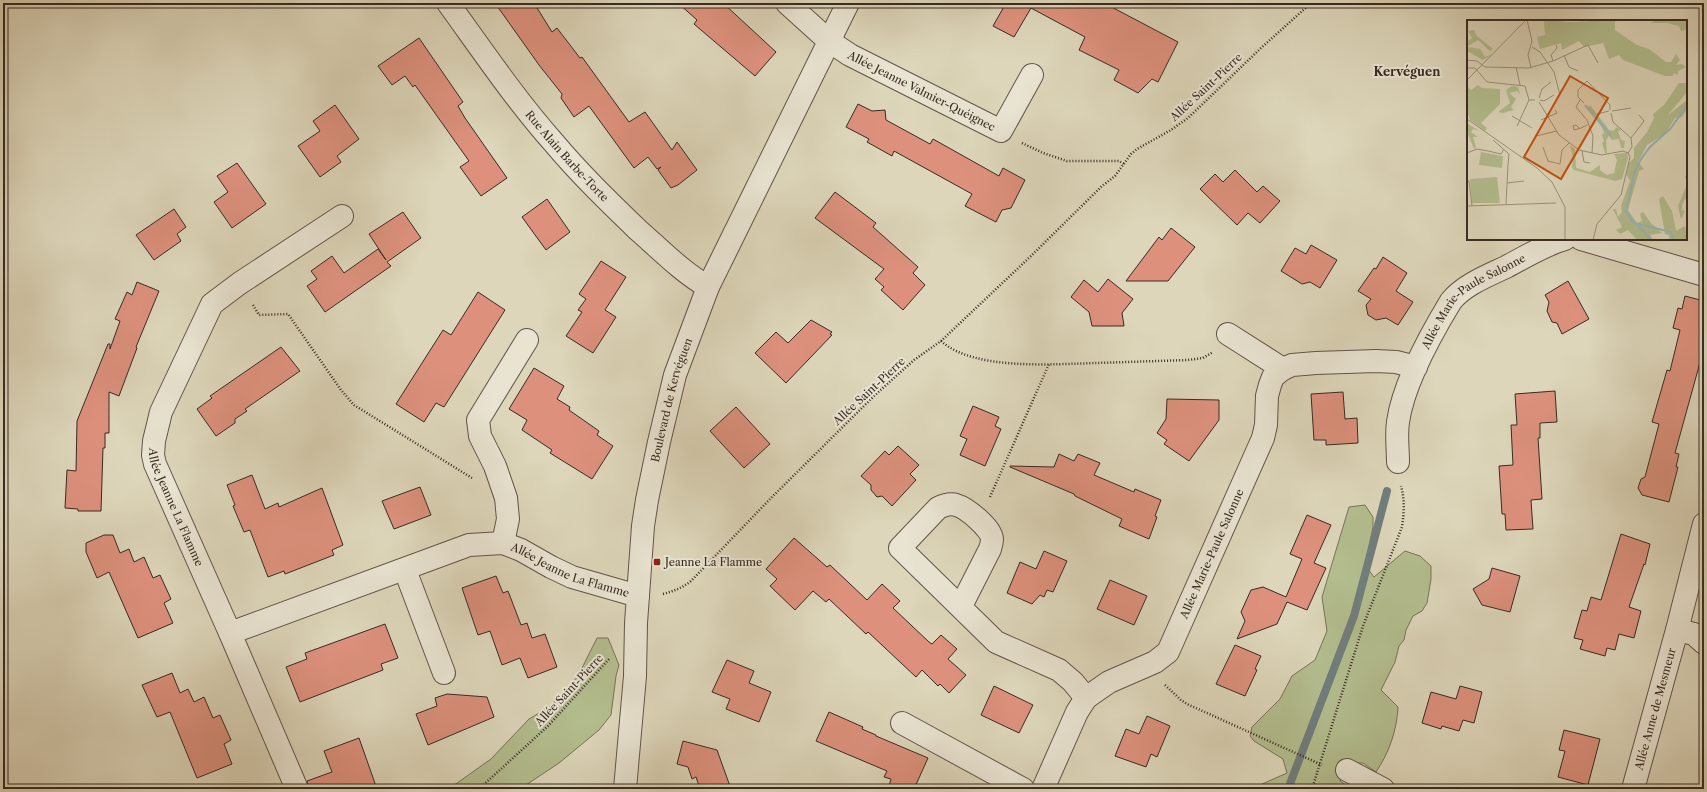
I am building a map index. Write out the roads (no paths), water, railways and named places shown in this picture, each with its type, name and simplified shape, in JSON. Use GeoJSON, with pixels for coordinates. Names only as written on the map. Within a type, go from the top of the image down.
{"type":"FeatureCollection","features":[{"type":"Feature","properties":{"kind":"street","name":"Rue Alain Barbe-Torte"},"geometry":{"type":"LineString","coordinates":[[448,3],[508,85],[563,153],[608,202],[677,265],[695,280],[708,287]]}},
{"type":"Feature","properties":{"kind":"street"},"geometry":{"type":"LineString","coordinates":[[786,3],[829,41]]}},
{"type":"Feature","properties":{"kind":"street","name":"Boulevard de Kervéguen"},"geometry":{"type":"LineString","coordinates":[[625,789],[635,676],[638,596],[647,500],[659,442],[682,354],[708,287],[848,3]]}},
{"type":"Feature","properties":{"kind":"street","name":"Allée Jeanne Valmier-Quéignec"},"geometry":{"type":"LineString","coordinates":[[829,41],[850,55],[1001,131],[1032,75]]}},
{"type":"Feature","properties":{"kind":"street","name":"Allée Jeanne La Flamme"},"geometry":{"type":"LineString","coordinates":[[297,789],[230,633],[158,474],[153,455],[154,441],[161,412],[212,304],[240,283],[342,216]]}},
{"type":"Feature","properties":{"kind":"street","name":"Allée Marie-Paule Salonne"},"geometry":{"type":"LineString","coordinates":[[1398,462],[1398,423],[1404,398],[1416,367],[1447,307],[1455,296],[1478,281],[1543,247],[1562,240]]}},
{"type":"Feature","properties":{"kind":"street"},"geometry":{"type":"LineString","coordinates":[[1584,240],[1704,275]]}},
{"type":"Feature","properties":{"kind":"street"},"geometry":{"type":"LineString","coordinates":[[1228,334],[1283,369]]}},
{"type":"Feature","properties":{"kind":"street","name":"Allée Jeanne La Flamme"},"geometry":{"type":"LineString","coordinates":[[503,543],[508,519],[506,498],[495,466],[480,436],[478,420],[527,340]]}},
{"type":"Feature","properties":{"kind":"street","name":"Allée Marie-Paule Salonne"},"geometry":{"type":"LineString","coordinates":[[1043,789],[1077,712],[1086,698],[1109,682],[1155,662],[1168,652],[1263,438],[1266,425],[1268,396],[1273,377],[1283,369],[1292,365],[1316,363],[1376,361],[1396,362],[1416,367]]}},
{"type":"Feature","properties":{"kind":"street"},"geometry":{"type":"LineString","coordinates":[[961,606],[990,549],[992,539],[988,529],[968,512],[956,505],[945,504],[938,508],[900,548],[961,606],[996,642],[1059,670],[1074,682],[1086,698]]}},
{"type":"Feature","properties":{"kind":"street","name":"Allée Anne de Mesmeur"},"geometry":{"type":"LineString","coordinates":[[1633,789],[1677,630],[1704,524]]}},
{"type":"Feature","properties":{"kind":"street","name":"Allée Jeanne La Flamme"},"geometry":{"type":"LineString","coordinates":[[230,633],[469,545],[503,543],[521,550],[551,568],[572,577],[638,596]]}},
{"type":"Feature","properties":{"kind":"street"},"geometry":{"type":"LineString","coordinates":[[404,570],[444,673]]}},
{"type":"Feature","properties":{"kind":"street"},"geometry":{"type":"LineString","coordinates":[[1677,630],[1694,634],[1704,643]]}},
{"type":"Feature","properties":{"kind":"street"},"geometry":{"type":"LineString","coordinates":[[902,723],[1023,789]]}},
{"type":"Feature","properties":{"kind":"street"},"geometry":{"type":"LineString","coordinates":[[1348,770],[1383,789]]}},
{"type":"Feature","properties":{"kind":"waterway"},"geometry":{"type":"LineString","coordinates":[[1288,789],[1354,616],[1387,491]]}},
{"type":"Feature","properties":{"kind":"place","name":"Jeanne La Flamme"},"geometry":{"type":"Point","coordinates":[657,562]}},
{"type":"Feature","properties":{"kind":"district","name":"Kervéguen"},"geometry":{"type":"Point","coordinates":[1407,71]}}]}
